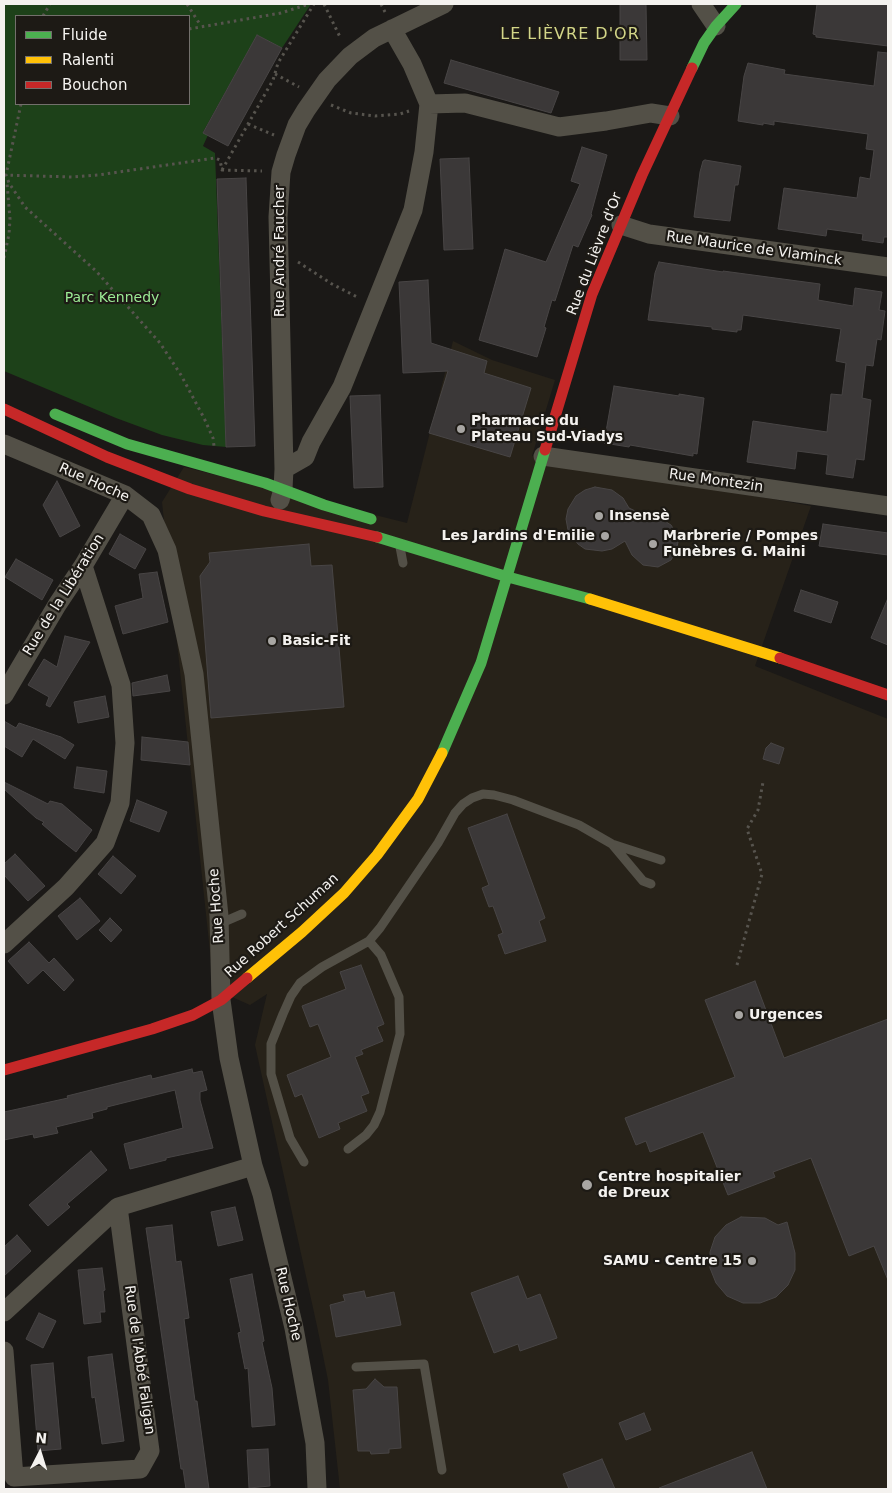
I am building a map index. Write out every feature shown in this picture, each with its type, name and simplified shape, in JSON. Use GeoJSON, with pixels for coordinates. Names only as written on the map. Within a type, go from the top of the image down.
{"type":"FeatureCollection","features":[{"type":"Feature","properties":{"kind":"street","name":"Rue André Faucher"},"geometry":{"type":"LineString","coordinates":[[277,514],[283,489],[284,469],[278,217],[281,172],[290,142],[315,96],[336,69],[350,56],[374,38],[444,4]]}},
{"type":"Feature","properties":{"kind":"street"},"geometry":{"type":"LineString","coordinates":[[701,4],[716,26]]}},
{"type":"Feature","properties":{"kind":"street","name":"Rue du Lièvre d'Or"},"geometry":{"type":"LineString","coordinates":[[512,562],[592,294],[642,175],[704,43],[716,26],[736,4]]}},
{"type":"Feature","properties":{"kind":"street"},"geometry":{"type":"LineString","coordinates":[[284,469],[305,457],[311,442],[342,387],[413,210],[424,152],[429,104],[412,64],[392,29]]}},
{"type":"Feature","properties":{"kind":"street"},"geometry":{"type":"LineString","coordinates":[[429,104],[465,102],[560,127],[651,113],[670,116]]}},
{"type":"Feature","properties":{"kind":"street","name":"Rue Maurice de Vlaminck"},"geometry":{"type":"LineString","coordinates":[[621,225],[649,234],[888,268]]}},
{"type":"Feature","properties":{"kind":"street"},"geometry":{"type":"LineString","coordinates":[[4,409],[107,457],[208,495],[277,514],[379,537],[508,577],[564,591],[732,642],[888,695]]}},
{"type":"Feature","properties":{"kind":"street"},"geometry":{"type":"LineString","coordinates":[[48,411],[127,444],[283,489],[324,506],[382,522]]}},
{"type":"Feature","properties":{"kind":"street","name":"Rue Hoche"},"geometry":{"type":"LineString","coordinates":[[4,444],[125,495],[150,515],[167,550],[192,664],[219,924],[221,1000],[229,1058],[253,1166],[262,1194],[294,1328],[315,1442],[317,1489]]}},
{"type":"Feature","properties":{"kind":"street","name":"Rue Montezin"},"geometry":{"type":"LineString","coordinates":[[543,456],[888,506]]}},
{"type":"Feature","properties":{"kind":"street","name":"Rue de la Libération"},"geometry":{"type":"LineString","coordinates":[[4,695],[56,605],[83,566],[125,495]]}},
{"type":"Feature","properties":{"kind":"street","name":"Rue Robert Schuman"},"geometry":{"type":"LineString","coordinates":[[4,1070],[152,1029],[193,1015],[221,1000],[302,932],[344,893],[376,855],[418,799],[432,774],[459,717],[481,663],[512,562]]}},
{"type":"Feature","properties":{"kind":"street"},"geometry":{"type":"LineString","coordinates":[[4,944],[66,887],[105,843],[120,803],[125,742],[120,685],[83,566]]}},
{"type":"Feature","properties":{"kind":"street"},"geometry":{"type":"LineString","coordinates":[[4,1312],[118,1207],[253,1166]]}},
{"type":"Feature","properties":{"kind":"street","name":"Rue de l'Abbé Faligan"},"geometry":{"type":"LineString","coordinates":[[4,1351],[9,1477],[140,1469],[150,1451],[118,1207]]}},
{"type":"Feature","properties":{"kind":"lane"},"geometry":{"type":"LineString","coordinates":[[400,544],[403,563]]}},
{"type":"Feature","properties":{"kind":"lane"},"geometry":{"type":"LineString","coordinates":[[304,1162],[290,1138],[271,1074],[271,1044],[291,996],[300,983],[322,967],[369,941],[438,844],[455,813],[464,804],[472,798],[483,794],[513,800],[579,825],[612,844],[661,860]]}},
{"type":"Feature","properties":{"kind":"lane"},"geometry":{"type":"LineString","coordinates":[[612,844],[642,881],[651,884]]}},
{"type":"Feature","properties":{"kind":"lane"},"geometry":{"type":"LineString","coordinates":[[219,924],[242,914]]}},
{"type":"Feature","properties":{"kind":"lane"},"geometry":{"type":"LineString","coordinates":[[348,1149],[366,1135],[374,1125],[380,1112],[400,1034],[399,996],[381,955],[369,941]]}},
{"type":"Feature","properties":{"kind":"lane"},"geometry":{"type":"LineString","coordinates":[[356,1367],[424,1364],[442,1470]]}},
{"type":"Feature","properties":{"kind":"path"},"geometry":{"type":"LineString","coordinates":[[44,15],[50,4]]}},
{"type":"Feature","properties":{"kind":"path"},"geometry":{"type":"LineString","coordinates":[[187,4],[202,26]]}},
{"type":"Feature","properties":{"kind":"path"},"geometry":{"type":"LineString","coordinates":[[190,28],[281,13],[309,4]]}},
{"type":"Feature","properties":{"kind":"path"},"geometry":{"type":"LineString","coordinates":[[222,170],[275,74],[278,63],[314,4]]}},
{"type":"Feature","properties":{"kind":"path"},"geometry":{"type":"LineString","coordinates":[[324,4],[350,56]]}},
{"type":"Feature","properties":{"kind":"path"},"geometry":{"type":"LineString","coordinates":[[275,74],[340,109],[352,113],[376,116],[400,114],[429,104]]}},
{"type":"Feature","properties":{"kind":"path"},"geometry":{"type":"LineString","coordinates":[[20,105],[5,175],[16,195],[25,206],[96,271],[160,343],[181,375],[208,425],[213,438],[214,451]]}},
{"type":"Feature","properties":{"kind":"path"},"geometry":{"type":"LineString","coordinates":[[248,124],[290,142]]}},
{"type":"Feature","properties":{"kind":"path"},"geometry":{"type":"LineString","coordinates":[[5,175],[73,177],[98,175],[215,158],[220,160],[222,170]]}},
{"type":"Feature","properties":{"kind":"path"},"geometry":{"type":"LineString","coordinates":[[4,170],[10,219],[4,258]]}},
{"type":"Feature","properties":{"kind":"path"},"geometry":{"type":"LineString","coordinates":[[222,170],[281,172]]}},
{"type":"Feature","properties":{"kind":"path"},"geometry":{"type":"LineString","coordinates":[[279,250],[337,287],[376,305]]}},
{"type":"Feature","properties":{"kind":"path"},"geometry":{"type":"LineString","coordinates":[[737,965],[762,874],[747,829],[758,810],[763,782]]}},
{"type":"Feature","properties":{"kind":"shaded area","name":"Centre hospitalier de Dreux"},"geometry":{"type":"Polygon","coordinates":[[[453,341],[492,360],[555,380],[532,456],[811,506],[755,666],[888,719],[888,1489],[340,1489],[328,1380],[255,1045],[267,994],[250,1005],[214,989],[162,502],[184,467],[407,523],[453,341]]]}},
{"type":"Feature","properties":{"kind":"green space","name":"Parc Kennedy"},"geometry":{"type":"Polygon","coordinates":[[[4,4],[311,4],[282,48],[257,35],[203,132],[208,135],[203,146],[215,153],[226,447],[203,445],[162,435],[116,418],[4,371],[4,4]]]}},
{"type":"Feature","properties":{"kind":"building"},"geometry":{"type":"Polygon","coordinates":[[[620,4],[646,4],[647,60],[620,60],[620,4]]]}},
{"type":"Feature","properties":{"kind":"building"},"geometry":{"type":"Polygon","coordinates":[[[817,4],[888,4],[888,46],[816,37],[813,34],[817,4]]]}},
{"type":"Feature","properties":{"kind":"building"},"geometry":{"type":"Polygon","coordinates":[[[257,35],[282,48],[228,146],[203,133],[257,35]]]}},
{"type":"Feature","properties":{"kind":"building"},"geometry":{"type":"Polygon","coordinates":[[[878,52],[888,53],[888,237],[884,237],[883,243],[862,240],[863,234],[827,229],[826,236],[778,229],[784,188],[857,198],[860,177],[870,179],[874,150],[866,149],[868,134],[774,121],[774,125],[763,123],[763,125],[738,121],[744,76],[748,63],[785,70],[784,74],[874,86],[878,52]]]}},
{"type":"Feature","properties":{"kind":"building"},"geometry":{"type":"Polygon","coordinates":[[[451,60],[559,92],[551,113],[444,83],[451,60]]]}},
{"type":"Feature","properties":{"kind":"building"},"geometry":{"type":"Polygon","coordinates":[[[582,147],[607,155],[592,215],[578,247],[573,245],[555,301],[552,300],[537,357],[479,340],[505,249],[546,262],[580,184],[571,181],[582,147]]]}},
{"type":"Feature","properties":{"kind":"building"},"geometry":{"type":"Polygon","coordinates":[[[469,158],[473,249],[444,250],[440,159],[469,158]]]}},
{"type":"Feature","properties":{"kind":"building"},"geometry":{"type":"Polygon","coordinates":[[[705,160],[741,166],[738,185],[735,185],[730,221],[694,217],[700,172],[705,160]]]}},
{"type":"Feature","properties":{"kind":"building"},"geometry":{"type":"Polygon","coordinates":[[[246,178],[255,446],[226,447],[217,179],[246,178]]]}},
{"type":"Feature","properties":{"kind":"building"},"geometry":{"type":"Polygon","coordinates":[[[659,262],[820,284],[818,300],[853,306],[855,288],[882,292],[879,310],[885,311],[881,340],[877,339],[873,366],[866,365],[862,398],[871,400],[864,460],[856,459],[853,478],[826,474],[828,455],[797,451],[795,469],[747,462],[753,421],[827,432],[831,394],[842,395],[846,363],[836,361],[841,329],[743,315],[741,330],[737,330],[737,332],[712,329],[712,327],[648,320],[655,273],[659,262]]]}},
{"type":"Feature","properties":{"kind":"building"},"geometry":{"type":"Polygon","coordinates":[[[428,280],[431,343],[487,361],[484,373],[531,388],[510,457],[429,433],[448,371],[403,373],[399,282],[428,280]]]}},
{"type":"Feature","properties":{"kind":"building"},"geometry":{"type":"Polygon","coordinates":[[[614,386],[704,398],[697,454],[693,453],[693,456],[630,445],[629,447],[604,443],[614,386]]]}},
{"type":"Feature","properties":{"kind":"building"},"geometry":{"type":"Polygon","coordinates":[[[380,395],[383,487],[354,488],[350,396],[380,395]]]}},
{"type":"Feature","properties":{"kind":"building"},"geometry":{"type":"Polygon","coordinates":[[[57,481],[80,526],[60,537],[43,505],[57,481]]]}},
{"type":"Feature","properties":{"kind":"building"},"geometry":{"type":"Polygon","coordinates":[[[595,487],[612,490],[623,498],[629,508],[650,518],[663,520],[671,525],[676,533],[678,542],[671,560],[658,567],[643,565],[632,555],[625,541],[612,549],[602,551],[585,549],[578,544],[568,530],[566,519],[568,509],[576,496],[585,490],[595,487]]]}},
{"type":"Feature","properties":{"kind":"building"},"geometry":{"type":"Polygon","coordinates":[[[823,524],[888,533],[888,555],[819,546],[823,524]]]}},
{"type":"Feature","properties":{"kind":"building"},"geometry":{"type":"Polygon","coordinates":[[[120,534],[146,549],[135,569],[109,554],[120,534]]]}},
{"type":"Feature","properties":{"kind":"building","name":"Basic-Fit"},"geometry":{"type":"Polygon","coordinates":[[[309,544],[311,566],[332,565],[344,707],[211,718],[200,576],[210,562],[209,553],[309,544]]]}},
{"type":"Feature","properties":{"kind":"building"},"geometry":{"type":"Polygon","coordinates":[[[16,559],[53,580],[42,600],[5,577],[16,559]]]}},
{"type":"Feature","properties":{"kind":"building"},"geometry":{"type":"Polygon","coordinates":[[[157,572],[168,622],[123,634],[115,606],[143,598],[139,574],[157,572]]]}},
{"type":"Feature","properties":{"kind":"building"},"geometry":{"type":"Polygon","coordinates":[[[801,590],[838,602],[831,623],[794,611],[801,590]]]}},
{"type":"Feature","properties":{"kind":"building"},"geometry":{"type":"Polygon","coordinates":[[[888,598],[888,645],[871,638],[888,598]]]}},
{"type":"Feature","properties":{"kind":"building"},"geometry":{"type":"Polygon","coordinates":[[[65,636],[90,642],[50,707],[46,705],[49,697],[28,685],[44,659],[57,667],[65,636]]]}},
{"type":"Feature","properties":{"kind":"building"},"geometry":{"type":"Polygon","coordinates":[[[167,675],[170,691],[133,696],[132,683],[167,675]]]}},
{"type":"Feature","properties":{"kind":"building"},"geometry":{"type":"Polygon","coordinates":[[[105,696],[109,717],[78,723],[74,702],[105,696]]]}},
{"type":"Feature","properties":{"kind":"building"},"geometry":{"type":"Polygon","coordinates":[[[4,721],[16,728],[19,723],[61,737],[74,745],[65,759],[33,739],[22,757],[4,746],[4,721]]]}},
{"type":"Feature","properties":{"kind":"building"},"geometry":{"type":"Polygon","coordinates":[[[142,737],[188,742],[190,765],[141,760],[142,737]]]}},
{"type":"Feature","properties":{"kind":"building"},"geometry":{"type":"Polygon","coordinates":[[[771,743],[784,748],[779,764],[763,759],[766,748],[771,743]]]}},
{"type":"Feature","properties":{"kind":"building"},"geometry":{"type":"Polygon","coordinates":[[[77,767],[107,771],[104,793],[74,788],[77,767]]]}},
{"type":"Feature","properties":{"kind":"building"},"geometry":{"type":"Polygon","coordinates":[[[4,782],[48,804],[50,801],[62,804],[92,830],[76,852],[42,824],[44,822],[36,818],[4,789],[4,782]]]}},
{"type":"Feature","properties":{"kind":"building"},"geometry":{"type":"Polygon","coordinates":[[[137,800],[167,812],[159,832],[130,821],[137,800]]]}},
{"type":"Feature","properties":{"kind":"building"},"geometry":{"type":"Polygon","coordinates":[[[507,814],[545,918],[539,921],[546,941],[505,954],[498,935],[503,933],[493,906],[489,907],[482,888],[489,885],[468,828],[507,814]]]}},
{"type":"Feature","properties":{"kind":"building"},"geometry":{"type":"Polygon","coordinates":[[[15,854],[45,886],[28,901],[4,875],[4,864],[15,854]]]}},
{"type":"Feature","properties":{"kind":"building"},"geometry":{"type":"Polygon","coordinates":[[[113,856],[136,876],[121,894],[98,874],[113,856]]]}},
{"type":"Feature","properties":{"kind":"building"},"geometry":{"type":"Polygon","coordinates":[[[80,898],[100,921],[77,940],[58,916],[80,898]]]}},
{"type":"Feature","properties":{"kind":"building"},"geometry":{"type":"Polygon","coordinates":[[[110,918],[122,930],[111,942],[99,930],[110,918]]]}},
{"type":"Feature","properties":{"kind":"building"},"geometry":{"type":"Polygon","coordinates":[[[29,942],[49,963],[54,958],[74,980],[64,991],[43,970],[28,984],[8,961],[29,942]]]}},
{"type":"Feature","properties":{"kind":"building"},"geometry":{"type":"Polygon","coordinates":[[[361,965],[384,1024],[377,1027],[383,1041],[361,1050],[363,1054],[355,1057],[369,1093],[361,1096],[367,1111],[338,1123],[340,1129],[319,1138],[302,1094],[295,1097],[287,1075],[331,1057],[318,1024],[310,1027],[302,1006],[346,989],[340,972],[361,965]]]}},
{"type":"Feature","properties":{"kind":"building"},"geometry":{"type":"Polygon","coordinates":[[[755,981],[784,1058],[888,1019],[888,1280],[874,1246],[849,1256],[811,1158],[773,1172],[775,1177],[728,1195],[703,1132],[650,1152],[646,1141],[636,1145],[625,1118],[735,1077],[705,1000],[755,981]]]}},
{"type":"Feature","properties":{"kind":"building"},"geometry":{"type":"Polygon","coordinates":[[[192,1069],[193,1073],[202,1071],[207,1090],[200,1092],[200,1100],[213,1148],[166,1158],[166,1160],[130,1169],[124,1144],[183,1128],[175,1090],[107,1107],[107,1109],[92,1113],[93,1118],[56,1127],[58,1133],[34,1138],[33,1134],[4,1140],[4,1112],[68,1098],[67,1096],[151,1075],[152,1079],[192,1069]]]}},
{"type":"Feature","properties":{"kind":"building"},"geometry":{"type":"Polygon","coordinates":[[[91,1151],[107,1170],[67,1204],[70,1207],[48,1226],[29,1205],[91,1151]]]}},
{"type":"Feature","properties":{"kind":"building"},"geometry":{"type":"Polygon","coordinates":[[[235,1207],[243,1240],[218,1246],[211,1212],[235,1207]]]}},
{"type":"Feature","properties":{"kind":"building","name":"SAMU - Centre 15"},"geometry":{"type":"Polygon","coordinates":[[[741,1217],[765,1218],[778,1225],[787,1222],[795,1253],[795,1270],[788,1285],[776,1297],[760,1303],[743,1303],[727,1296],[716,1283],[710,1268],[710,1252],[715,1237],[726,1225],[741,1217]]]}},
{"type":"Feature","properties":{"kind":"building"},"geometry":{"type":"Polygon","coordinates":[[[172,1225],[176,1262],[181,1261],[189,1318],[184,1319],[209,1489],[186,1489],[183,1469],[181,1469],[146,1228],[172,1225]]]}},
{"type":"Feature","properties":{"kind":"building"},"geometry":{"type":"Polygon","coordinates":[[[17,1235],[31,1251],[4,1276],[4,1247],[17,1235]]]}},
{"type":"Feature","properties":{"kind":"building"},"geometry":{"type":"Polygon","coordinates":[[[102,1268],[105,1312],[100,1312],[101,1322],[84,1324],[78,1270],[102,1268]]]}},
{"type":"Feature","properties":{"kind":"building"},"geometry":{"type":"Polygon","coordinates":[[[252,1274],[264,1341],[262,1342],[272,1388],[275,1425],[252,1427],[248,1368],[245,1369],[238,1333],[241,1332],[230,1279],[252,1274]]]}},
{"type":"Feature","properties":{"kind":"building"},"geometry":{"type":"Polygon","coordinates":[[[518,1276],[527,1299],[540,1294],[557,1338],[520,1351],[518,1344],[494,1353],[471,1293],[518,1276]]]}},
{"type":"Feature","properties":{"kind":"building"},"geometry":{"type":"Polygon","coordinates":[[[364,1291],[366,1298],[394,1292],[401,1325],[336,1337],[330,1305],[345,1301],[343,1295],[364,1291]]]}},
{"type":"Feature","properties":{"kind":"building"},"geometry":{"type":"Polygon","coordinates":[[[39,1313],[56,1321],[43,1348],[26,1339],[39,1313]]]}},
{"type":"Feature","properties":{"kind":"building"},"geometry":{"type":"Polygon","coordinates":[[[112,1354],[124,1441],[102,1444],[95,1397],[92,1398],[88,1357],[112,1354]]]}},
{"type":"Feature","properties":{"kind":"building"},"geometry":{"type":"Polygon","coordinates":[[[53,1363],[61,1449],[38,1451],[31,1365],[53,1363]]]}},
{"type":"Feature","properties":{"kind":"building"},"geometry":{"type":"Polygon","coordinates":[[[375,1379],[384,1387],[397,1387],[401,1448],[389,1449],[389,1453],[371,1454],[370,1451],[358,1451],[353,1390],[366,1389],[375,1379]]]}},
{"type":"Feature","properties":{"kind":"building"},"geometry":{"type":"Polygon","coordinates":[[[644,1413],[651,1430],[626,1440],[619,1423],[644,1413]]]}},
{"type":"Feature","properties":{"kind":"building"},"geometry":{"type":"Polygon","coordinates":[[[268,1449],[270,1486],[249,1488],[247,1450],[268,1449]]]}},
{"type":"Feature","properties":{"kind":"building"},"geometry":{"type":"Polygon","coordinates":[[[752,1452],[767,1489],[659,1489],[659,1488],[752,1452]]]}},
{"type":"Feature","properties":{"kind":"building"},"geometry":{"type":"Polygon","coordinates":[[[602,1459],[615,1489],[569,1489],[563,1474],[602,1459]]]}},
{"type":"Feature","properties":{"kind":"traffic: fast"},"geometry":{"type":"LineString","coordinates":[[692,68],[704,43],[716,26],[736,4]]}},
{"type":"Feature","properties":{"kind":"traffic: fast"},"geometry":{"type":"LineString","coordinates":[[55,414],[127,444],[265,483],[324,505],[371,519]]}},
{"type":"Feature","properties":{"kind":"traffic: fast"},"geometry":{"type":"LineString","coordinates":[[442,753],[481,663],[545,450]]}},
{"type":"Feature","properties":{"kind":"traffic: fast"},"geometry":{"type":"LineString","coordinates":[[377,537],[508,577],[590,599]]}},
{"type":"Feature","properties":{"kind":"traffic: slow"},"geometry":{"type":"LineString","coordinates":[[590,599],[780,658]]}},
{"type":"Feature","properties":{"kind":"traffic: slow"},"geometry":{"type":"LineString","coordinates":[[247,978],[302,932],[344,893],[377,855],[418,799],[442,753]]}},
{"type":"Feature","properties":{"kind":"traffic: jam"},"geometry":{"type":"LineString","coordinates":[[545,450],[592,294],[642,175],[692,68]]}},
{"type":"Feature","properties":{"kind":"traffic: jam"},"geometry":{"type":"LineString","coordinates":[[4,409],[107,457],[190,489],[264,511],[377,537]]}},
{"type":"Feature","properties":{"kind":"traffic: jam"},"geometry":{"type":"LineString","coordinates":[[780,658],[888,695]]}},
{"type":"Feature","properties":{"kind":"traffic: jam"},"geometry":{"type":"LineString","coordinates":[[4,1070],[152,1029],[193,1015],[221,1000],[247,978]]}},
{"type":"Feature","properties":{"kind":"place","name":"Pharmacie du Plateau Sud-Viadys"},"geometry":{"type":"Point","coordinates":[461,429]}},
{"type":"Feature","properties":{"kind":"place","name":"Insensè"},"geometry":{"type":"Point","coordinates":[599,516]}},
{"type":"Feature","properties":{"kind":"place","name":"Les Jardins d'Emilie"},"geometry":{"type":"Point","coordinates":[605,536]}},
{"type":"Feature","properties":{"kind":"place","name":"Marbrerie / Pompes Funèbres G. Maini"},"geometry":{"type":"Point","coordinates":[653,544]}},
{"type":"Feature","properties":{"kind":"place","name":"Basic-Fit"},"geometry":{"type":"Point","coordinates":[272,641]}},
{"type":"Feature","properties":{"kind":"place","name":"Urgences"},"geometry":{"type":"Point","coordinates":[739,1015]}},
{"type":"Feature","properties":{"kind":"place","name":"Centre hospitalier de Dreux"},"geometry":{"type":"Point","coordinates":[587,1185]}},
{"type":"Feature","properties":{"kind":"place","name":"SAMU - Centre 15"},"geometry":{"type":"Point","coordinates":[752,1261]}},
{"type":"Feature","properties":{"kind":"district","name":"LE LIÈVRE D'OR"},"geometry":{"type":"Point","coordinates":[570,35]}}]}
